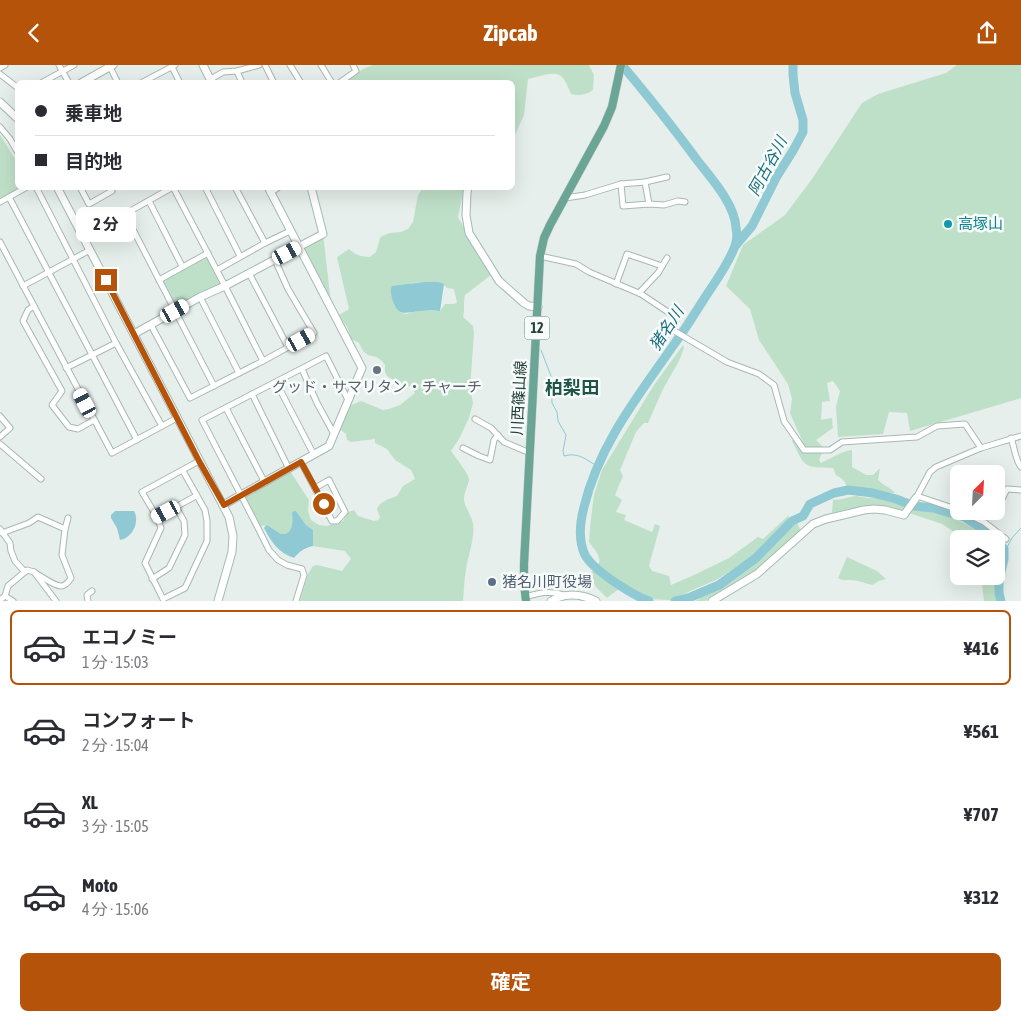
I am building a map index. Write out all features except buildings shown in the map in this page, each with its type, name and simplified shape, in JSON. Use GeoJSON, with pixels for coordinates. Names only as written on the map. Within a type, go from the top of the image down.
{"type":"FeatureCollection","features":[{"type":"Feature","properties":{"kind":"main road","name":"川西篠山線"},"geometry":{"type":"LineString","coordinates":[[526,599],[524,564],[540,256],[544,237],[604,126],[612,107],[621,69]]}},
{"type":"Feature","properties":{"kind":"street"},"geometry":{"type":"LineString","coordinates":[[0,68],[6,65]]}},
{"type":"Feature","properties":{"kind":"street"},"geometry":{"type":"LineString","coordinates":[[59,65],[67,80]]}},
{"type":"Feature","properties":{"kind":"street"},"geometry":{"type":"LineString","coordinates":[[46,80],[74,65]]}},
{"type":"Feature","properties":{"kind":"street"},"geometry":{"type":"LineString","coordinates":[[203,65],[211,80]]}},
{"type":"Feature","properties":{"kind":"street"},"geometry":{"type":"LineString","coordinates":[[213,80],[223,72],[259,65]]}},
{"type":"Feature","properties":{"kind":"street"},"geometry":{"type":"LineString","coordinates":[[265,65],[272,80]]}},
{"type":"Feature","properties":{"kind":"street"},"geometry":{"type":"LineString","coordinates":[[290,65],[299,80]]}},
{"type":"Feature","properties":{"kind":"street"},"geometry":{"type":"LineString","coordinates":[[321,65],[330,80]]}},
{"type":"Feature","properties":{"kind":"street"},"geometry":{"type":"LineString","coordinates":[[343,80],[356,71],[353,65]]}},
{"type":"Feature","properties":{"kind":"street"},"geometry":{"type":"LineString","coordinates":[[86,80],[111,66],[117,80]]}},
{"type":"Feature","properties":{"kind":"street"},"geometry":{"type":"LineString","coordinates":[[150,80],[173,66],[179,80]]}},
{"type":"Feature","properties":{"kind":"street"},"geometry":{"type":"LineString","coordinates":[[236,71],[240,80]]}},
{"type":"Feature","properties":{"kind":"street"},"geometry":{"type":"LineString","coordinates":[[0,75],[15,86]]}},
{"type":"Feature","properties":{"kind":"street"},"geometry":{"type":"LineString","coordinates":[[0,102],[15,116]]}},
{"type":"Feature","properties":{"kind":"street"},"geometry":{"type":"LineString","coordinates":[[0,127],[15,148]]}},
{"type":"Feature","properties":{"kind":"street"},"geometry":{"type":"LineString","coordinates":[[565,198],[586,195],[621,184],[644,182],[666,177]]}},
{"type":"Feature","properties":{"kind":"street"},"geometry":{"type":"LineString","coordinates":[[644,182],[649,204]]}},
{"type":"Feature","properties":{"kind":"street"},"geometry":{"type":"LineString","coordinates":[[621,184],[623,206],[664,205],[685,201]]}},
{"type":"Feature","properties":{"kind":"street"},"geometry":{"type":"LineString","coordinates":[[0,201],[22,190]]}},
{"type":"Feature","properties":{"kind":"street"},"geometry":{"type":"LineString","coordinates":[[38,190],[116,343],[162,427]]}},
{"type":"Feature","properties":{"kind":"street"},"geometry":{"type":"LineString","coordinates":[[58,190],[229,517],[233,536],[231,560],[218,601]]}},
{"type":"Feature","properties":{"kind":"street"},"geometry":{"type":"LineString","coordinates":[[82,190],[89,204],[110,190]]}},
{"type":"Feature","properties":{"kind":"street"},"geometry":{"type":"LineString","coordinates":[[168,190],[125,214],[214,386]]}},
{"type":"Feature","properties":{"kind":"street"},"geometry":{"type":"LineString","coordinates":[[175,190],[263,361]]}},
{"type":"Feature","properties":{"kind":"street"},"geometry":{"type":"LineString","coordinates":[[207,190],[240,256]]}},
{"type":"Feature","properties":{"kind":"street"},"geometry":{"type":"LineString","coordinates":[[238,190],[265,243]]}},
{"type":"Feature","properties":{"kind":"street"},"geometry":{"type":"LineString","coordinates":[[224,505],[329,446],[362,368],[269,190]]}},
{"type":"Feature","properties":{"kind":"street"},"geometry":{"type":"LineString","coordinates":[[134,334],[200,297],[225,286],[323,234],[312,190]]}},
{"type":"Feature","properties":{"kind":"street"},"geometry":{"type":"LineString","coordinates":[[468,190],[466,215],[469,233],[499,281],[524,303],[529,306],[538,307]]}},
{"type":"Feature","properties":{"kind":"street"},"geometry":{"type":"LineString","coordinates":[[9,197],[137,440]]}},
{"type":"Feature","properties":{"kind":"street"},"geometry":{"type":"LineString","coordinates":[[149,201],[182,266]]}},
{"type":"Feature","properties":{"kind":"street"},"geometry":{"type":"LineString","coordinates":[[216,270],[290,231]]}},
{"type":"Feature","properties":{"kind":"street"},"geometry":{"type":"LineString","coordinates":[[0,242],[112,453],[177,418]]}},
{"type":"Feature","properties":{"kind":"street"},"geometry":{"type":"LineString","coordinates":[[23,286],[90,250]]}},
{"type":"Feature","properties":{"kind":"street"},"geometry":{"type":"LineString","coordinates":[[159,280],[208,253]]}},
{"type":"Feature","properties":{"kind":"street"},"geometry":{"type":"LineString","coordinates":[[616,284],[627,254],[662,266]]}},
{"type":"Feature","properties":{"kind":"street"},"geometry":{"type":"LineString","coordinates":[[540,256],[576,264],[639,293],[677,318],[671,329],[727,362],[759,374],[774,385],[784,421],[804,451],[830,450],[842,442],[917,437],[937,426],[965,424],[981,448]]}},
{"type":"Feature","properties":{"kind":"street"},"geometry":{"type":"LineString","coordinates":[[639,293],[658,273],[667,257]]}},
{"type":"Feature","properties":{"kind":"street"},"geometry":{"type":"LineString","coordinates":[[152,325],[190,398],[263,361],[314,333],[288,289],[275,260]]}},
{"type":"Feature","properties":{"kind":"street"},"geometry":{"type":"LineString","coordinates":[[249,273],[288,347]]}},
{"type":"Feature","properties":{"kind":"street"},"geometry":{"type":"LineString","coordinates":[[200,297],[239,373]]}},
{"type":"Feature","properties":{"kind":"street"},"geometry":{"type":"LineString","coordinates":[[34,306],[28,310],[23,321],[62,391],[52,405],[70,427],[78,429],[94,421]]}},
{"type":"Feature","properties":{"kind":"street"},"geometry":{"type":"LineString","coordinates":[[66,368],[116,343]]}},
{"type":"Feature","properties":{"kind":"street"},"geometry":{"type":"LineString","coordinates":[[296,601],[304,575],[302,569],[287,565],[278,560],[268,550],[202,420],[326,356],[348,400]]}},
{"type":"Feature","properties":{"kind":"street"},"geometry":{"type":"LineString","coordinates":[[302,369],[317,403],[334,434]]}},
{"type":"Feature","properties":{"kind":"street"},"geometry":{"type":"LineString","coordinates":[[276,382],[314,455]]}},
{"type":"Feature","properties":{"kind":"street"},"geometry":{"type":"LineString","coordinates":[[252,394],[289,469]]}},
{"type":"Feature","properties":{"kind":"street"},"geometry":{"type":"LineString","coordinates":[[226,407],[265,483]]}},
{"type":"Feature","properties":{"kind":"street"},"geometry":{"type":"LineString","coordinates":[[0,416],[10,428],[0,437]]}},
{"type":"Feature","properties":{"kind":"street"},"geometry":{"type":"LineString","coordinates":[[475,419],[491,428],[504,442],[530,453]]}},
{"type":"Feature","properties":{"kind":"street"},"geometry":{"type":"LineString","coordinates":[[464,448],[479,456],[490,459],[494,440],[498,435]]}},
{"type":"Feature","properties":{"kind":"street"},"geometry":{"type":"LineString","coordinates":[[712,601],[757,574],[813,524],[838,516],[874,509],[904,515],[930,472],[936,467],[981,448],[1021,435]]}},
{"type":"Feature","properties":{"kind":"street"},"geometry":{"type":"LineString","coordinates":[[1011,438],[1018,465],[1021,467]]}},
{"type":"Feature","properties":{"kind":"street"},"geometry":{"type":"LineString","coordinates":[[0,445],[41,479]]}},
{"type":"Feature","properties":{"kind":"street"},"geometry":{"type":"LineString","coordinates":[[183,471],[205,510],[207,541],[185,588],[162,599],[145,563],[161,528],[157,517],[142,492],[199,461]]}},
{"type":"Feature","properties":{"kind":"street"},"geometry":{"type":"LineString","coordinates":[[301,462],[332,521],[337,521],[345,512],[329,480],[315,488]]}},
{"type":"Feature","properties":{"kind":"street"},"geometry":{"type":"LineString","coordinates":[[1005,493],[1007,489],[1021,490]]}},
{"type":"Feature","properties":{"kind":"street"},"geometry":{"type":"LineString","coordinates":[[157,517],[196,496]]}},
{"type":"Feature","properties":{"kind":"street"},"geometry":{"type":"LineString","coordinates":[[916,497],[950,507]]}},
{"type":"Feature","properties":{"kind":"street"},"geometry":{"type":"LineString","coordinates":[[152,579],[169,568],[185,535],[184,521],[176,507]]}},
{"type":"Feature","properties":{"kind":"street"},"geometry":{"type":"LineString","coordinates":[[25,572],[14,561],[10,543],[1,531],[29,523],[38,517],[65,529]]}},
{"type":"Feature","properties":{"kind":"street"},"geometry":{"type":"LineString","coordinates":[[0,600],[6,596],[8,586],[29,570],[56,585],[62,586],[71,578],[62,555],[68,518]]}},
{"type":"Feature","properties":{"kind":"street"},"geometry":{"type":"LineString","coordinates":[[980,520],[1006,539]]}},
{"type":"Feature","properties":{"kind":"street"},"geometry":{"type":"LineString","coordinates":[[34,572],[56,601]]}},
{"type":"Feature","properties":{"kind":"street"},"geometry":{"type":"LineString","coordinates":[[88,601],[88,595],[92,591]]}},
{"type":"Feature","properties":{"kind":"street"},"geometry":{"type":"LineString","coordinates":[[526,599],[551,592],[564,595]]}},
{"type":"Feature","properties":{"kind":"street"},"geometry":{"type":"LineString","coordinates":[[551,601],[571,594],[596,601]]}},
{"type":"Feature","properties":{"kind":"street"},"geometry":{"type":"LineString","coordinates":[[6,596],[13,601]]}},
{"type":"Feature","properties":{"kind":"green space"},"geometry":{"type":"Polygon","coordinates":[[[373,65],[589,65],[594,75],[593,90],[582,95],[571,94],[564,79],[558,74],[528,79],[524,115],[515,135],[515,80],[348,80],[363,69],[373,65]]]}},
{"type":"Feature","properties":{"kind":"green space"},"geometry":{"type":"Polygon","coordinates":[[[957,65],[1021,65],[1021,398],[910,431],[907,413],[889,412],[883,434],[838,437],[836,407],[840,391],[833,381],[827,383],[830,401],[822,402],[821,420],[832,418],[833,428],[816,440],[824,448],[805,447],[790,413],[792,399],[788,384],[759,340],[750,309],[726,286],[743,245],[785,215],[812,179],[862,103],[878,94],[946,73],[957,65]]]}},
{"type":"Feature","properties":{"kind":"green space"},"geometry":{"type":"Polygon","coordinates":[[[0,135],[15,159],[16,190],[0,198],[0,135]]]}},
{"type":"Feature","properties":{"kind":"green space"},"geometry":{"type":"Polygon","coordinates":[[[422,190],[464,190],[458,217],[491,275],[465,295],[463,317],[473,326],[474,333],[470,389],[473,403],[469,418],[451,451],[469,478],[464,499],[473,524],[463,601],[300,601],[308,574],[313,566],[317,565],[342,571],[351,559],[345,551],[313,546],[313,530],[306,525],[296,511],[292,513],[291,528],[286,535],[267,525],[260,527],[244,498],[246,495],[290,471],[309,500],[308,511],[311,520],[319,525],[327,526],[343,521],[348,512],[354,510],[358,516],[374,521],[380,517],[377,509],[380,504],[397,496],[403,486],[415,479],[411,470],[395,460],[387,449],[375,443],[375,439],[351,442],[347,440],[346,434],[338,428],[349,406],[361,401],[383,410],[389,409],[400,405],[415,393],[411,387],[387,376],[385,365],[382,361],[368,355],[363,351],[359,343],[351,339],[348,329],[339,315],[349,309],[337,257],[349,249],[364,257],[370,257],[376,252],[382,236],[408,229],[413,222],[418,195],[422,190]],[[434,282],[411,283],[394,305],[402,313],[406,314],[422,310],[440,311],[445,304],[457,303],[454,289],[434,282]]]}},
{"type":"Feature","properties":{"kind":"green space"},"geometry":{"type":"Polygon","coordinates":[[[323,234],[332,312],[298,247],[323,234]]]}},
{"type":"Feature","properties":{"kind":"green space"},"geometry":{"type":"Polygon","coordinates":[[[208,253],[225,286],[175,311],[159,280],[208,253]]]}},
{"type":"Feature","properties":{"kind":"green space"},"geometry":{"type":"Polygon","coordinates":[[[683,345],[684,348],[679,361],[663,389],[648,423],[644,423],[636,432],[620,470],[623,476],[615,495],[622,500],[616,512],[626,515],[624,520],[652,532],[655,524],[660,526],[649,566],[652,571],[669,576],[671,585],[729,558],[758,537],[763,539],[789,515],[788,519],[755,554],[718,579],[670,600],[647,599],[624,585],[607,598],[596,587],[589,575],[599,562],[597,553],[589,542],[594,495],[602,470],[654,385],[683,345]]]}},
{"type":"Feature","properties":{"kind":"green space"},"geometry":{"type":"Polygon","coordinates":[[[795,438],[803,453],[822,453],[819,460],[821,463],[852,450],[852,467],[866,475],[873,475],[880,469],[878,480],[895,493],[866,489],[859,491],[848,489],[844,481],[836,475],[833,468],[815,467],[806,464],[792,441],[795,438]]]}},
{"type":"Feature","properties":{"kind":"green space"},"geometry":{"type":"Polygon","coordinates":[[[856,496],[868,498],[882,497],[903,504],[904,507],[902,511],[883,506],[861,507],[832,513],[833,500],[856,496]]]}},
{"type":"Feature","properties":{"kind":"green space"},"geometry":{"type":"Polygon","coordinates":[[[912,508],[950,516],[950,520],[958,520],[977,530],[951,530],[942,524],[909,513],[912,508]]]}},
{"type":"Feature","properties":{"kind":"green space"},"geometry":{"type":"Polygon","coordinates":[[[797,522],[801,532],[760,569],[705,601],[696,601],[707,593],[725,585],[761,557],[797,522]]]}},
{"type":"Feature","properties":{"kind":"green space"},"geometry":{"type":"Polygon","coordinates":[[[847,557],[877,571],[886,579],[872,585],[838,578],[847,557]]]}},
{"type":"Feature","properties":{"kind":"green space"},"geometry":{"type":"Polygon","coordinates":[[[982,585],[996,585],[997,601],[984,601],[982,585]]]}},
{"type":"Feature","properties":{"kind":"water"},"geometry":{"type":"Polygon","coordinates":[[[424,282],[444,284],[440,311],[428,310],[406,313],[399,311],[392,298],[392,286],[424,282]]]}},
{"type":"Feature","properties":{"kind":"water"},"geometry":{"type":"Polygon","coordinates":[[[115,511],[134,511],[136,518],[130,535],[120,540],[117,528],[111,518],[115,511]]]}},
{"type":"Feature","properties":{"kind":"water"},"geometry":{"type":"Polygon","coordinates":[[[294,511],[313,530],[313,546],[302,551],[294,558],[276,546],[264,528],[267,525],[281,534],[286,534],[291,528],[292,513],[294,511]]]}},
{"type":"Feature","properties":{"kind":"waterway","name":"猪名川"},"geometry":{"type":"LineString","coordinates":[[622,65],[670,124],[721,192],[735,219],[737,232],[735,246],[725,267],[683,332],[634,401],[610,441],[599,462],[583,513],[580,531],[581,543],[589,561],[614,581],[649,601]]}},
{"type":"Feature","properties":{"kind":"waterway","name":"阿古谷川"},"geometry":{"type":"LineString","coordinates":[[736,245],[752,226],[777,176],[803,132],[803,120],[795,93],[793,65]]}},
{"type":"Feature","properties":{"kind":"waterway"},"geometry":{"type":"LineString","coordinates":[[541,350],[551,376],[552,403],[557,412],[558,421],[566,435],[564,456],[577,456],[597,466]]}},
{"type":"Feature","properties":{"kind":"waterway","name":"猪名川"},"geometry":{"type":"LineString","coordinates":[[675,601],[691,597],[719,585],[756,558],[792,521],[803,516],[810,504],[834,493],[848,490],[873,493],[914,506],[933,508],[964,517],[984,530]]}},
{"type":"Feature","properties":{"kind":"waterway"},"geometry":{"type":"LineString","coordinates":[[1005,551],[1012,538],[1021,528]]}},
{"type":"Feature","properties":{"kind":"waterway","name":"猪名川"},"geometry":{"type":"LineString","coordinates":[[999,585],[1001,601]]}},
{"type":"Feature","properties":{"kind":"place","name":"高塚山"},"geometry":{"type":"Point","coordinates":[948,224]}},
{"type":"Feature","properties":{"kind":"place","name":"グッド・サマリタン・チャーチ"},"geometry":{"type":"Point","coordinates":[377,370]}},
{"type":"Feature","properties":{"kind":"place","name":"猪名川町役場"},"geometry":{"type":"Point","coordinates":[492,582]}},
{"type":"Feature","properties":{"kind":"district","name":"柏梨田"},"geometry":{"type":"Point","coordinates":[572,388]}},
{"type":"Feature","properties":{"kind":"route"},"geometry":{"type":"LineString","coordinates":[[106,280],[199,461],[224,505],[301,462],[324,504]]}}]}
